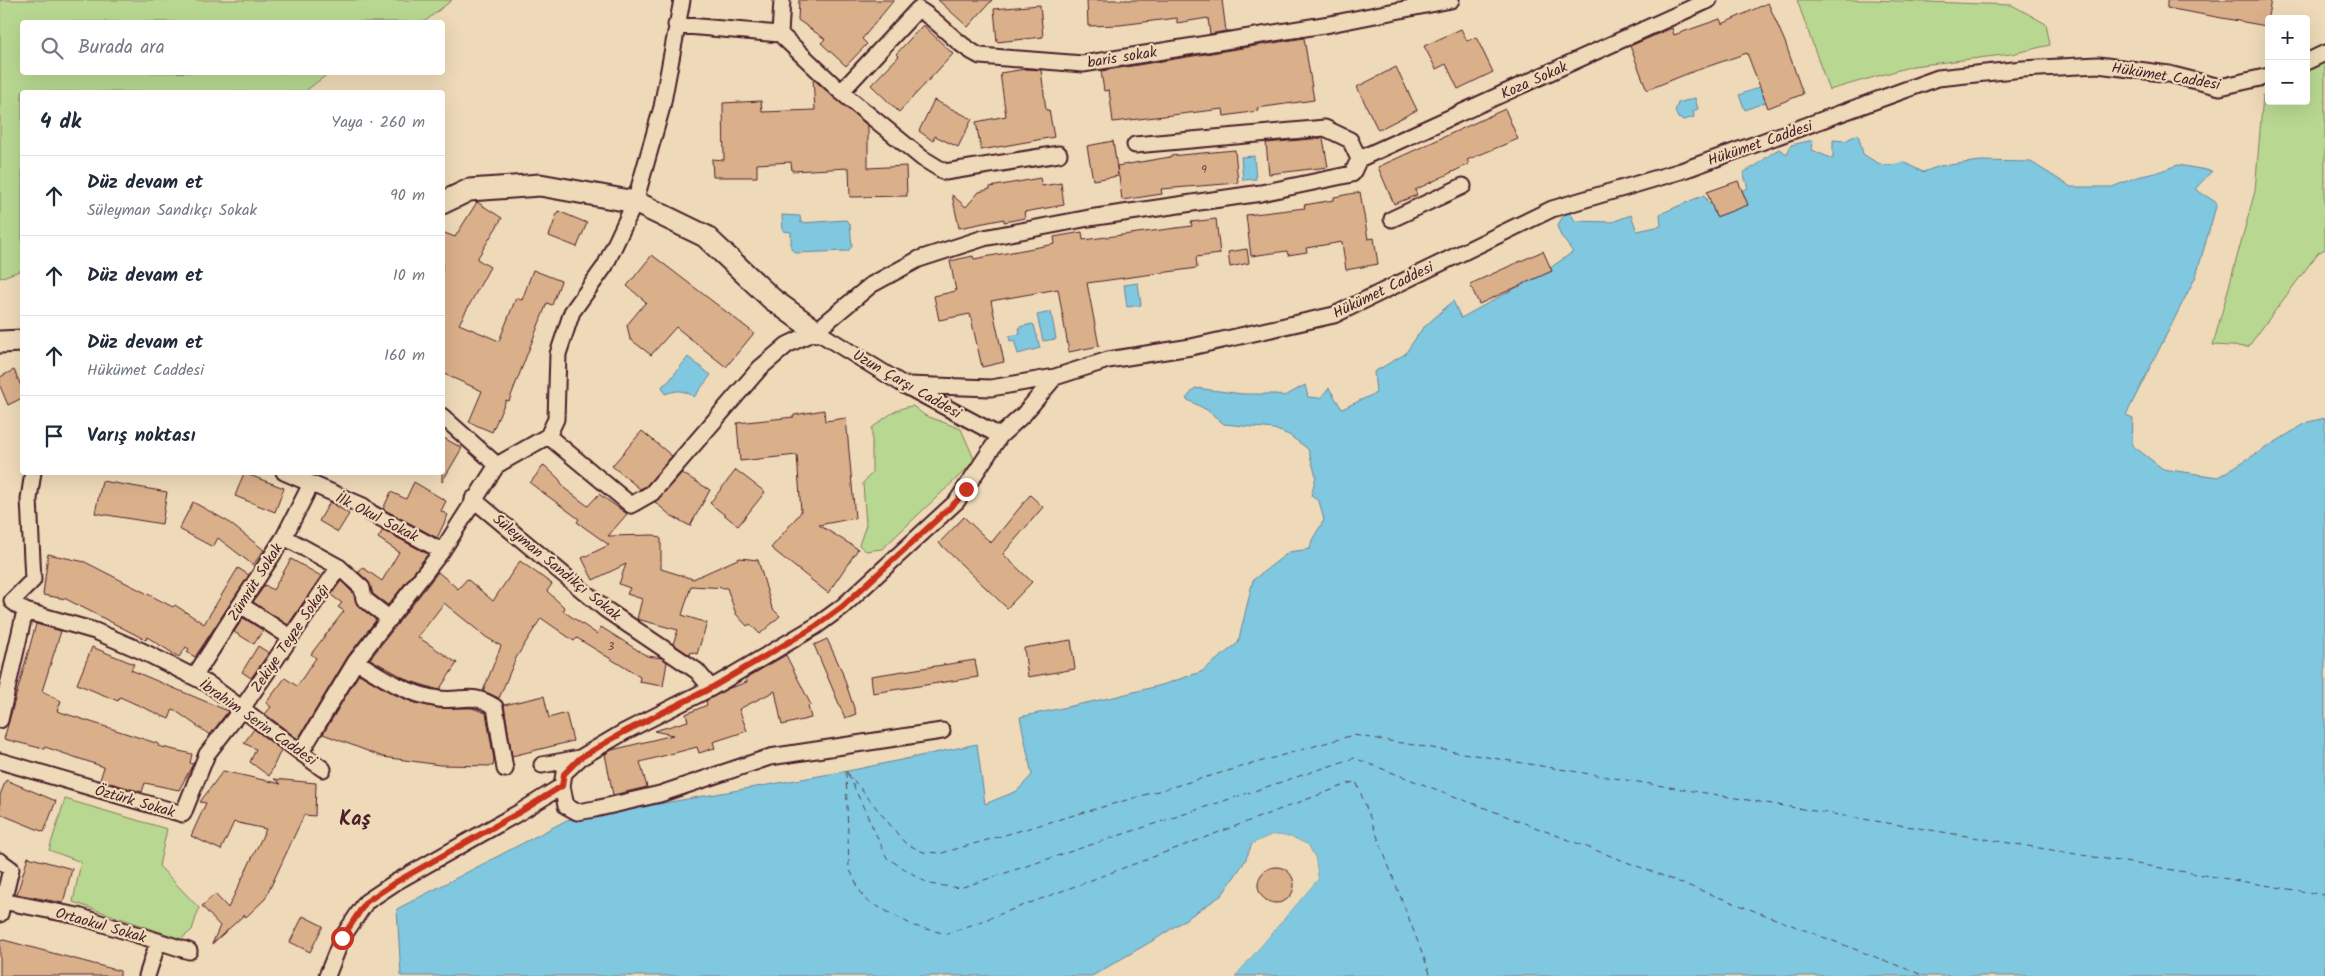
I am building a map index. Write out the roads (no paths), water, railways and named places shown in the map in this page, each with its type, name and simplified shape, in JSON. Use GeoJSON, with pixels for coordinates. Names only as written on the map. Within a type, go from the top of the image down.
{"type":"FeatureCollection","features":[{"type":"Feature","properties":{"kind":"street"},"geometry":{"type":"LineString","coordinates":[[301,752],[356,661],[442,551],[497,464],[548,436],[556,420],[558,354],[572,312],[605,266],[635,202],[662,107],[682,0]]}},
{"type":"Feature","properties":{"kind":"street"},"geometry":{"type":"LineString","coordinates":[[780,34],[782,0]]}},
{"type":"Feature","properties":{"kind":"street","name":"baris sokak"},"geometry":{"type":"LineString","coordinates":[[841,92],[918,9],[931,17],[968,51],[980,56],[1083,64],[1330,24],[1451,0]]}},
{"type":"Feature","properties":{"kind":"street","name":"Koza Sokak"},"geometry":{"type":"LineString","coordinates":[[1359,159],[1709,0]]}},
{"type":"Feature","properties":{"kind":"street"},"geometry":{"type":"LineString","coordinates":[[676,25],[780,34],[841,92],[922,158],[945,172],[1059,154]]}},
{"type":"Feature","properties":{"kind":"street"},"geometry":{"type":"LineString","coordinates":[[2310,60],[2325,53]]}},
{"type":"Feature","properties":{"kind":"street","name":"Hükümet Caddesi"},"geometry":{"type":"LineString","coordinates":[[904,385],[991,388],[1055,377],[1108,360],[1190,348],[1334,315],[1552,209],[1681,171],[1938,78],[2023,69],[2098,65],[2169,74],[2220,87],[2265,77]]}},
{"type":"Feature","properties":{"kind":"street"},"geometry":{"type":"LineString","coordinates":[[548,436],[632,506],[652,493],[760,368],[787,344],[816,331],[871,285],[919,259],[976,241],[1089,218],[1260,193],[1352,174],[1359,159],[1350,140],[1325,128],[1135,145]]}},
{"type":"Feature","properties":{"kind":"street"},"geometry":{"type":"LineString","coordinates":[[445,202],[469,190],[540,185],[635,202],[705,236],[772,299],[816,331]]}},
{"type":"Feature","properties":{"kind":"street"},"geometry":{"type":"LineString","coordinates":[[1392,219],[1463,186]]}},
{"type":"Feature","properties":{"kind":"street","name":"Uzun Çarşı Caddesi"},"geometry":{"type":"LineString","coordinates":[[816,331],[904,385],[1000,436]]}},
{"type":"Feature","properties":{"kind":"street"},"geometry":{"type":"LineString","coordinates":[[0,342],[20,341]]}},
{"type":"Feature","properties":{"kind":"street"},"geometry":{"type":"LineString","coordinates":[[942,731],[770,757],[660,794],[577,812],[566,806],[562,786],[564,774],[580,758],[624,732],[711,688],[816,626],[842,607],[957,501],[1000,436],[1024,414],[1055,377]]}},
{"type":"Feature","properties":{"kind":"street"},"geometry":{"type":"LineString","coordinates":[[445,419],[497,464]]}},
{"type":"Feature","properties":{"kind":"street"},"geometry":{"type":"LineString","coordinates":[[0,720],[25,611],[6,602],[33,580],[29,499],[33,475]]}},
{"type":"Feature","properties":{"kind":"street","name":"İlk Okul Sokak"},"geometry":{"type":"LineString","coordinates":[[291,475],[363,506],[371,513],[442,551]]}},
{"type":"Feature","properties":{"kind":"street","name":"Zümrüt Sokak"},"geometry":{"type":"LineString","coordinates":[[194,678],[284,537],[311,484]]}},
{"type":"Feature","properties":{"kind":"street","name":"Süleyman Sandıkçı Sokak"},"geometry":{"type":"LineString","coordinates":[[474,499],[604,609],[697,671],[711,688]]}},
{"type":"Feature","properties":{"kind":"street"},"geometry":{"type":"LineString","coordinates":[[284,537],[339,567],[362,588],[364,599],[390,619]]}},
{"type":"Feature","properties":{"kind":"street","name":"Zekiye Teyze Sokağı"},"geometry":{"type":"LineString","coordinates":[[241,710],[339,567]]}},
{"type":"Feature","properties":{"kind":"street"},"geometry":{"type":"LineString","coordinates":[[241,605],[290,637]]}},
{"type":"Feature","properties":{"kind":"street","name":"İbrahim Serin Caddesi"},"geometry":{"type":"LineString","coordinates":[[25,611],[95,631],[210,685],[241,710],[323,768]]}},
{"type":"Feature","properties":{"kind":"street"},"geometry":{"type":"LineString","coordinates":[[356,661],[392,684],[440,699],[470,697],[482,699],[495,708],[505,769]]}},
{"type":"Feature","properties":{"kind":"street","name":"Öztürk Sokak"},"geometry":{"type":"LineString","coordinates":[[0,761],[183,814],[207,754],[241,710]]}},
{"type":"Feature","properties":{"kind":"street"},"geometry":{"type":"LineString","coordinates":[[542,764],[580,758]]}},
{"type":"Feature","properties":{"kind":"street"},"geometry":{"type":"LineString","coordinates":[[327,976],[342,938],[366,902],[396,882],[562,786]]}},
{"type":"Feature","properties":{"kind":"street"},"geometry":{"type":"LineString","coordinates":[[0,861],[11,869],[0,914]]}},
{"type":"Feature","properties":{"kind":"street","name":"Ortaokul Sokak"},"geometry":{"type":"LineString","coordinates":[[12,903],[78,916],[189,951]]}},
{"type":"Feature","properties":{"kind":"street"},"geometry":{"type":"LineString","coordinates":[[146,976],[158,942]]}},
{"type":"Feature","properties":{"kind":"water"},"geometry":{"type":"Polygon","coordinates":[[[1760,87],[1766,102],[1745,110],[1739,95],[1760,87]]]}},
{"type":"Feature","properties":{"kind":"water"},"geometry":{"type":"Polygon","coordinates":[[[1695,98],[1698,109],[1693,111],[1694,117],[1684,120],[1678,118],[1675,111],[1678,103],[1695,98]]]}},
{"type":"Feature","properties":{"kind":"water"},"geometry":{"type":"Polygon","coordinates":[[[1858,134],[1863,154],[1873,160],[1886,165],[1903,162],[1923,172],[1940,166],[1981,161],[2031,162],[2071,187],[2112,187],[2137,177],[2178,165],[2212,171],[2195,189],[2217,203],[2196,276],[2126,415],[2133,418],[2132,445],[2163,469],[2218,477],[2308,422],[2325,418],[2325,976],[1235,976],[1318,879],[1315,858],[1308,845],[1291,837],[1272,835],[1252,844],[1245,861],[1222,895],[1159,937],[1092,976],[401,976],[397,909],[567,820],[853,770],[977,744],[985,804],[1017,791],[1032,775],[1020,717],[1114,697],[1162,685],[1201,672],[1238,643],[1253,580],[1289,552],[1310,549],[1312,540],[1324,520],[1319,501],[1311,496],[1316,476],[1308,449],[1289,435],[1274,429],[1224,424],[1207,410],[1186,399],[1195,388],[1243,394],[1276,394],[1285,396],[1305,385],[1308,397],[1320,398],[1329,388],[1342,409],[1376,393],[1374,372],[1405,354],[1422,329],[1453,301],[1461,318],[1543,273],[1573,252],[1561,236],[1557,226],[1568,209],[1575,221],[1612,222],[1631,215],[1637,231],[1661,226],[1660,214],[1704,195],[1709,204],[1748,188],[1743,172],[1754,167],[1779,149],[1787,154],[1791,145],[1813,140],[1812,150],[1833,159],[1833,140],[1845,141],[1858,134]]]}},
{"type":"Feature","properties":{"kind":"water"},"geometry":{"type":"Polygon","coordinates":[[[1254,156],[1256,179],[1243,180],[1241,157],[1254,156]]]}},
{"type":"Feature","properties":{"kind":"water"},"geometry":{"type":"Polygon","coordinates":[[[782,215],[800,216],[801,223],[846,220],[850,224],[852,246],[848,251],[796,253],[791,249],[791,232],[783,231],[782,215]]]}},
{"type":"Feature","properties":{"kind":"water"},"geometry":{"type":"Polygon","coordinates":[[[1138,283],[1141,305],[1127,307],[1124,285],[1138,283]]]}},
{"type":"Feature","properties":{"kind":"water"},"geometry":{"type":"Polygon","coordinates":[[[1051,312],[1056,339],[1043,341],[1037,315],[1051,312]]]}},
{"type":"Feature","properties":{"kind":"water"},"geometry":{"type":"Polygon","coordinates":[[[1034,325],[1040,348],[1018,354],[1014,340],[1010,341],[1009,336],[1020,334],[1019,327],[1034,325]]]}},
{"type":"Feature","properties":{"kind":"water"},"geometry":{"type":"Polygon","coordinates":[[[688,357],[711,375],[694,397],[680,391],[665,394],[662,386],[668,382],[688,357]]]}},
{"type":"Feature","properties":{"kind":"district","name":"Kaş"},"geometry":{"type":"Point","coordinates":[355,818]}}]}
